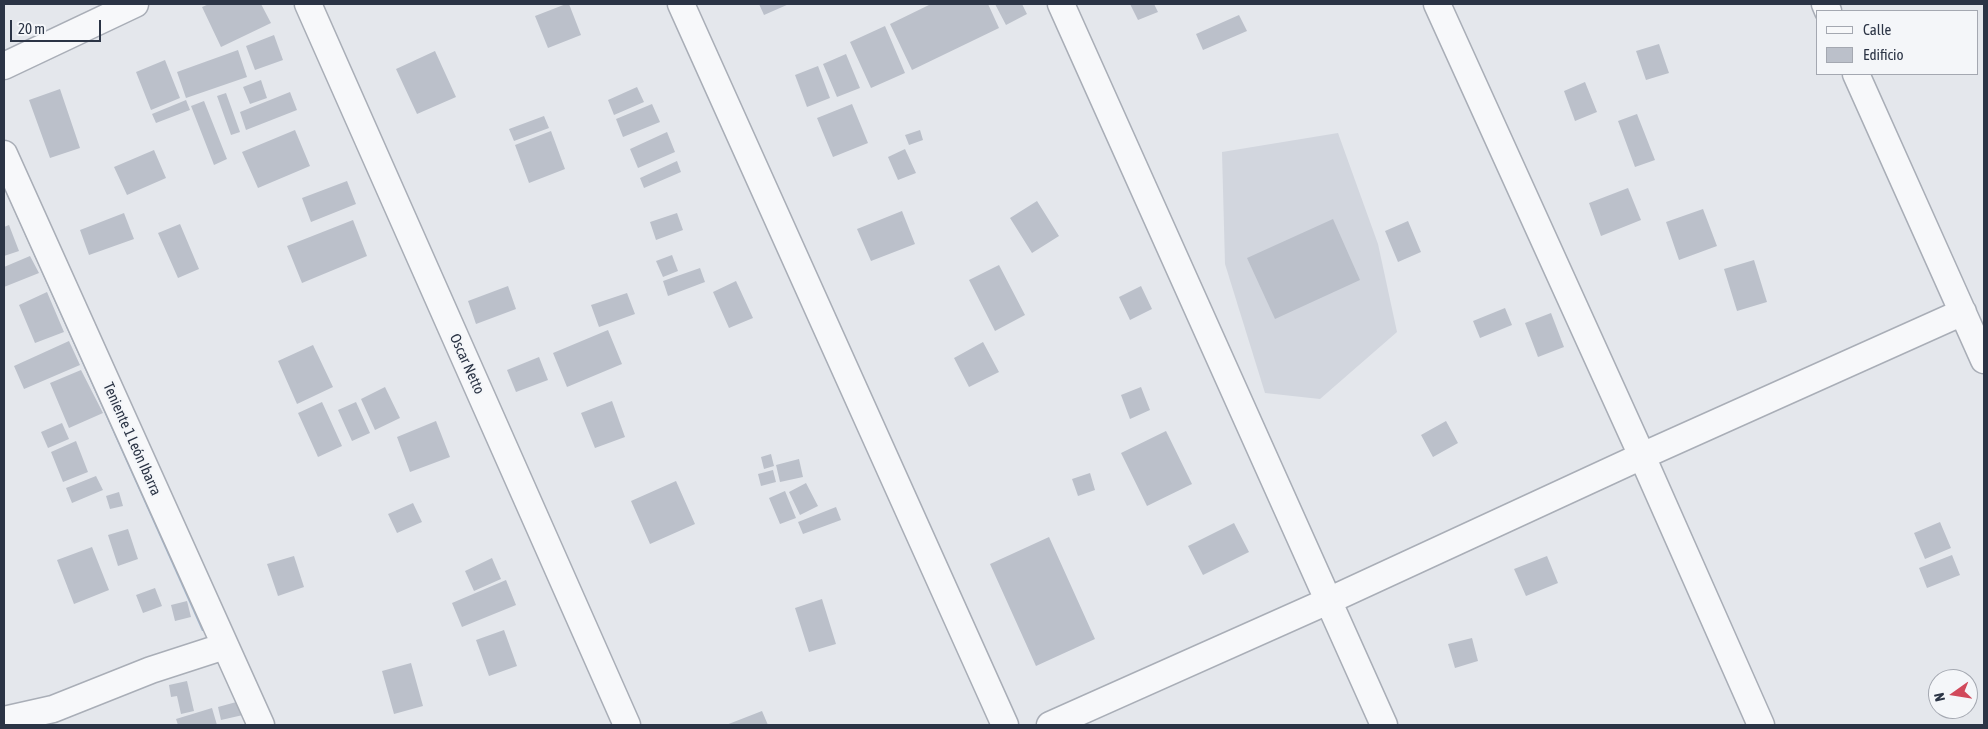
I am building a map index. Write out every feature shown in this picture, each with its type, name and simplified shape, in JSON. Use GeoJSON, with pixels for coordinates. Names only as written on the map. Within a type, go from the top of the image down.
{"type":"FeatureCollection","features":[{"type":"Feature","properties":{"kind":"street"},"geometry":{"type":"LineString","coordinates":[[4,66],[135,4]]}},
{"type":"Feature","properties":{"kind":"street","name":"Oscar Netto"},"geometry":{"type":"LineString","coordinates":[[308,4],[627,725]]}},
{"type":"Feature","properties":{"kind":"street"},"geometry":{"type":"LineString","coordinates":[[681,4],[1005,725]]}},
{"type":"Feature","properties":{"kind":"street"},"geometry":{"type":"LineString","coordinates":[[1062,4],[1384,725]]}},
{"type":"Feature","properties":{"kind":"street"},"geometry":{"type":"LineString","coordinates":[[1437,4],[1642,456],[1761,725]]}},
{"type":"Feature","properties":{"kind":"street"},"geometry":{"type":"LineString","coordinates":[[1856,75],[1984,360]]}},
{"type":"Feature","properties":{"kind":"street","name":"Teniente 1 León Ibarra"},"geometry":{"type":"LineString","coordinates":[[4,154],[261,725]]}},
{"type":"Feature","properties":{"kind":"street"},"geometry":{"type":"LineString","coordinates":[[1050,725],[1328,601],[1642,456],[1962,312]]}},
{"type":"Feature","properties":{"kind":"street"},"geometry":{"type":"LineString","coordinates":[[4,720],[53,709],[151,670],[225,646]]}},
{"type":"Feature","properties":{"kind":"shaded area"},"geometry":{"type":"Polygon","coordinates":[[[1338,133],[1378,244],[1397,332],[1320,399],[1265,393],[1225,264],[1222,152],[1338,133]]]}},
{"type":"Feature","properties":{"kind":"water"},"geometry":{"type":"Polygon","coordinates":[[[4,183],[204,631],[202,631],[4,188],[4,183]]]}},
{"type":"Feature","properties":{"kind":"building"},"geometry":{"type":"Polygon","coordinates":[[[209,4],[261,4],[271,23],[221,47],[202,7],[209,4]]]}},
{"type":"Feature","properties":{"kind":"building"},"geometry":{"type":"Polygon","coordinates":[[[569,4],[581,35],[548,48],[535,16],[569,4]]]}},
{"type":"Feature","properties":{"kind":"building"},"geometry":{"type":"Polygon","coordinates":[[[759,4],[789,4],[764,15],[759,4]]]}},
{"type":"Feature","properties":{"kind":"building"},"geometry":{"type":"Polygon","coordinates":[[[931,4],[988,4],[999,28],[912,70],[890,24],[931,4]]]}},
{"type":"Feature","properties":{"kind":"building"},"geometry":{"type":"Polygon","coordinates":[[[995,4],[1022,4],[1027,14],[1006,25],[995,4]]]}},
{"type":"Feature","properties":{"kind":"building"},"geometry":{"type":"Polygon","coordinates":[[[1130,4],[1154,4],[1158,12],[1138,20],[1130,4]]]}},
{"type":"Feature","properties":{"kind":"building"},"geometry":{"type":"Polygon","coordinates":[[[1239,15],[1247,31],[1203,50],[1196,34],[1239,15]]]}},
{"type":"Feature","properties":{"kind":"building"},"geometry":{"type":"Polygon","coordinates":[[[885,26],[905,73],[871,88],[850,42],[885,26]]]}},
{"type":"Feature","properties":{"kind":"building"},"geometry":{"type":"Polygon","coordinates":[[[274,35],[283,60],[255,70],[246,46],[274,35]]]}},
{"type":"Feature","properties":{"kind":"building"},"geometry":{"type":"Polygon","coordinates":[[[1659,44],[1669,73],[1646,80],[1636,51],[1659,44]]]}},
{"type":"Feature","properties":{"kind":"building"},"geometry":{"type":"Polygon","coordinates":[[[238,50],[247,77],[186,98],[177,72],[238,50]]]}},
{"type":"Feature","properties":{"kind":"building"},"geometry":{"type":"Polygon","coordinates":[[[435,51],[456,97],[417,114],[396,69],[435,51]]]}},
{"type":"Feature","properties":{"kind":"building"},"geometry":{"type":"Polygon","coordinates":[[[846,54],[860,88],[837,97],[823,64],[846,54]]]}},
{"type":"Feature","properties":{"kind":"building"},"geometry":{"type":"Polygon","coordinates":[[[165,60],[180,98],[151,110],[136,72],[165,60]]]}},
{"type":"Feature","properties":{"kind":"building"},"geometry":{"type":"Polygon","coordinates":[[[818,66],[830,98],[807,107],[795,75],[818,66]]]}},
{"type":"Feature","properties":{"kind":"building"},"geometry":{"type":"Polygon","coordinates":[[[261,80],[267,98],[250,104],[243,87],[261,80]]]}},
{"type":"Feature","properties":{"kind":"building"},"geometry":{"type":"Polygon","coordinates":[[[1585,82],[1597,112],[1575,121],[1564,91],[1585,82]]]}},
{"type":"Feature","properties":{"kind":"building"},"geometry":{"type":"Polygon","coordinates":[[[637,87],[644,102],[614,115],[608,100],[637,87]]]}},
{"type":"Feature","properties":{"kind":"building"},"geometry":{"type":"Polygon","coordinates":[[[60,89],[80,148],[50,158],[29,100],[60,89]]]}},
{"type":"Feature","properties":{"kind":"building"},"geometry":{"type":"Polygon","coordinates":[[[290,92],[297,110],[246,130],[240,112],[290,92]]]}},
{"type":"Feature","properties":{"kind":"building"},"geometry":{"type":"Polygon","coordinates":[[[226,93],[240,132],[231,135],[217,96],[226,93]]]}},
{"type":"Feature","properties":{"kind":"building"},"geometry":{"type":"Polygon","coordinates":[[[186,100],[190,110],[156,123],[152,114],[186,100]]]}},
{"type":"Feature","properties":{"kind":"building"},"geometry":{"type":"Polygon","coordinates":[[[204,101],[227,159],[214,165],[191,106],[204,101]]]}},
{"type":"Feature","properties":{"kind":"building"},"geometry":{"type":"Polygon","coordinates":[[[652,104],[660,122],[623,137],[616,119],[652,104]]]}},
{"type":"Feature","properties":{"kind":"building"},"geometry":{"type":"Polygon","coordinates":[[[852,104],[868,143],[833,157],[817,118],[852,104]]]}},
{"type":"Feature","properties":{"kind":"building"},"geometry":{"type":"Polygon","coordinates":[[[1637,114],[1655,160],[1635,167],[1618,121],[1637,114]]]}},
{"type":"Feature","properties":{"kind":"building"},"geometry":{"type":"Polygon","coordinates":[[[544,116],[549,128],[514,141],[509,129],[544,116]]]}},
{"type":"Feature","properties":{"kind":"building"},"geometry":{"type":"Polygon","coordinates":[[[295,130],[310,166],[258,188],[242,152],[295,130]]]}},
{"type":"Feature","properties":{"kind":"building"},"geometry":{"type":"Polygon","coordinates":[[[920,130],[923,140],[909,145],[905,135],[920,130]]]}},
{"type":"Feature","properties":{"kind":"building"},"geometry":{"type":"Polygon","coordinates":[[[551,131],[565,169],[529,183],[515,145],[551,131]]]}},
{"type":"Feature","properties":{"kind":"building"},"geometry":{"type":"Polygon","coordinates":[[[667,132],[675,152],[638,168],[630,149],[667,132]]]}},
{"type":"Feature","properties":{"kind":"building"},"geometry":{"type":"Polygon","coordinates":[[[905,149],[916,173],[898,180],[888,157],[905,149]]]}},
{"type":"Feature","properties":{"kind":"building"},"geometry":{"type":"Polygon","coordinates":[[[154,150],[166,178],[127,195],[114,167],[154,150]]]}},
{"type":"Feature","properties":{"kind":"building"},"geometry":{"type":"Polygon","coordinates":[[[677,161],[681,172],[644,188],[640,178],[677,161]]]}},
{"type":"Feature","properties":{"kind":"building"},"geometry":{"type":"Polygon","coordinates":[[[347,181],[356,204],[311,222],[302,198],[347,181]]]}},
{"type":"Feature","properties":{"kind":"building"},"geometry":{"type":"Polygon","coordinates":[[[1628,188],[1641,220],[1601,236],[1589,203],[1628,188]]]}},
{"type":"Feature","properties":{"kind":"building"},"geometry":{"type":"Polygon","coordinates":[[[1037,201],[1059,236],[1032,253],[1010,218],[1037,201]]]}},
{"type":"Feature","properties":{"kind":"building"},"geometry":{"type":"Polygon","coordinates":[[[1703,209],[1717,246],[1679,260],[1666,222],[1703,209]]]}},
{"type":"Feature","properties":{"kind":"building"},"geometry":{"type":"Polygon","coordinates":[[[902,211],[915,244],[871,261],[857,229],[902,211]]]}},
{"type":"Feature","properties":{"kind":"building"},"geometry":{"type":"Polygon","coordinates":[[[124,213],[134,239],[89,255],[80,230],[124,213]]]}},
{"type":"Feature","properties":{"kind":"building"},"geometry":{"type":"Polygon","coordinates":[[[677,213],[683,230],[656,240],[650,222],[677,213]]]}},
{"type":"Feature","properties":{"kind":"building"},"geometry":{"type":"Polygon","coordinates":[[[1333,219],[1360,280],[1275,319],[1247,258],[1333,219]]]}},
{"type":"Feature","properties":{"kind":"building"},"geometry":{"type":"Polygon","coordinates":[[[353,220],[367,256],[302,283],[287,246],[353,220]]]}},
{"type":"Feature","properties":{"kind":"building"},"geometry":{"type":"Polygon","coordinates":[[[1408,221],[1421,252],[1398,262],[1385,231],[1408,221]]]}},
{"type":"Feature","properties":{"kind":"building"},"geometry":{"type":"Polygon","coordinates":[[[180,224],[199,269],[178,278],[158,233],[180,224]]]}},
{"type":"Feature","properties":{"kind":"building"},"geometry":{"type":"Polygon","coordinates":[[[9,225],[19,251],[4,256],[4,227],[9,225]]]}},
{"type":"Feature","properties":{"kind":"building"},"geometry":{"type":"Polygon","coordinates":[[[672,255],[678,271],[663,277],[656,261],[672,255]]]}},
{"type":"Feature","properties":{"kind":"building"},"geometry":{"type":"Polygon","coordinates":[[[30,256],[39,273],[4,287],[4,267],[30,256]]]}},
{"type":"Feature","properties":{"kind":"building"},"geometry":{"type":"Polygon","coordinates":[[[1754,260],[1767,302],[1737,311],[1724,269],[1754,260]]]}},
{"type":"Feature","properties":{"kind":"building"},"geometry":{"type":"Polygon","coordinates":[[[999,265],[1025,315],[995,331],[969,280],[999,265]]]}},
{"type":"Feature","properties":{"kind":"building"},"geometry":{"type":"Polygon","coordinates":[[[700,268],[705,282],[668,296],[663,281],[700,268]]]}},
{"type":"Feature","properties":{"kind":"building"},"geometry":{"type":"Polygon","coordinates":[[[736,281],[753,318],[729,328],[713,292],[736,281]]]}},
{"type":"Feature","properties":{"kind":"building"},"geometry":{"type":"Polygon","coordinates":[[[508,286],[516,309],[476,324],[468,301],[508,286]]]}},
{"type":"Feature","properties":{"kind":"building"},"geometry":{"type":"Polygon","coordinates":[[[1141,286],[1152,309],[1130,320],[1119,297],[1141,286]]]}},
{"type":"Feature","properties":{"kind":"building"},"geometry":{"type":"Polygon","coordinates":[[[47,292],[64,332],[35,343],[19,305],[47,292]]]}},
{"type":"Feature","properties":{"kind":"building"},"geometry":{"type":"Polygon","coordinates":[[[627,293],[635,314],[599,327],[591,305],[627,293]]]}},
{"type":"Feature","properties":{"kind":"building"},"geometry":{"type":"Polygon","coordinates":[[[1505,308],[1512,325],[1480,338],[1473,321],[1505,308]]]}},
{"type":"Feature","properties":{"kind":"building"},"geometry":{"type":"Polygon","coordinates":[[[1551,313],[1564,347],[1538,357],[1525,323],[1551,313]]]}},
{"type":"Feature","properties":{"kind":"building"},"geometry":{"type":"Polygon","coordinates":[[[608,330],[622,364],[567,387],[553,353],[608,330]]]}},
{"type":"Feature","properties":{"kind":"building"},"geometry":{"type":"Polygon","coordinates":[[[69,341],[80,365],[24,389],[14,366],[69,341]]]}},
{"type":"Feature","properties":{"kind":"building"},"geometry":{"type":"Polygon","coordinates":[[[983,342],[999,372],[969,387],[954,358],[983,342]]]}},
{"type":"Feature","properties":{"kind":"building"},"geometry":{"type":"Polygon","coordinates":[[[313,345],[333,387],[297,404],[278,361],[313,345]]]}},
{"type":"Feature","properties":{"kind":"building"},"geometry":{"type":"Polygon","coordinates":[[[539,357],[548,380],[516,392],[507,370],[539,357]]]}},
{"type":"Feature","properties":{"kind":"building"},"geometry":{"type":"Polygon","coordinates":[[[81,370],[103,413],[69,428],[50,383],[81,370]]]}},
{"type":"Feature","properties":{"kind":"building"},"geometry":{"type":"Polygon","coordinates":[[[385,387],[400,418],[375,430],[361,399],[385,387]]]}},
{"type":"Feature","properties":{"kind":"building"},"geometry":{"type":"Polygon","coordinates":[[[1141,387],[1150,410],[1130,419],[1121,395],[1141,387]]]}},
{"type":"Feature","properties":{"kind":"building"},"geometry":{"type":"Polygon","coordinates":[[[612,401],[625,437],[595,448],[581,413],[612,401]]]}},
{"type":"Feature","properties":{"kind":"building"},"geometry":{"type":"Polygon","coordinates":[[[322,402],[342,446],[318,457],[298,413],[322,402]]]}},
{"type":"Feature","properties":{"kind":"building"},"geometry":{"type":"Polygon","coordinates":[[[356,402],[370,433],[352,441],[338,410],[356,402]]]}},
{"type":"Feature","properties":{"kind":"building"},"geometry":{"type":"Polygon","coordinates":[[[436,421],[450,457],[410,472],[397,437],[436,421]]]}},
{"type":"Feature","properties":{"kind":"building"},"geometry":{"type":"Polygon","coordinates":[[[1446,421],[1458,443],[1433,457],[1421,435],[1446,421]]]}},
{"type":"Feature","properties":{"kind":"building"},"geometry":{"type":"Polygon","coordinates":[[[62,423],[69,439],[48,448],[41,432],[62,423]]]}},
{"type":"Feature","properties":{"kind":"building"},"geometry":{"type":"Polygon","coordinates":[[[1166,431],[1192,484],[1147,506],[1121,453],[1166,431]]]}},
{"type":"Feature","properties":{"kind":"building"},"geometry":{"type":"Polygon","coordinates":[[[76,441],[88,472],[63,482],[51,452],[76,441]]]}},
{"type":"Feature","properties":{"kind":"building"},"geometry":{"type":"Polygon","coordinates":[[[771,454],[774,466],[764,469],[761,457],[771,454]]]}},
{"type":"Feature","properties":{"kind":"building"},"geometry":{"type":"Polygon","coordinates":[[[799,459],[803,477],[780,482],[776,465],[799,459]]]}},
{"type":"Feature","properties":{"kind":"building"},"geometry":{"type":"Polygon","coordinates":[[[773,470],[776,482],[761,486],[758,474],[773,470]]]}},
{"type":"Feature","properties":{"kind":"building"},"geometry":{"type":"Polygon","coordinates":[[[1090,473],[1095,490],[1078,496],[1072,479],[1090,473]]]}},
{"type":"Feature","properties":{"kind":"building"},"geometry":{"type":"Polygon","coordinates":[[[96,476],[103,490],[72,503],[66,488],[96,476]]]}},
{"type":"Feature","properties":{"kind":"building"},"geometry":{"type":"Polygon","coordinates":[[[676,481],[695,524],[650,544],[631,501],[676,481]]]}},
{"type":"Feature","properties":{"kind":"building"},"geometry":{"type":"Polygon","coordinates":[[[806,483],[818,506],[800,515],[789,492],[806,483]]]}},
{"type":"Feature","properties":{"kind":"building"},"geometry":{"type":"Polygon","coordinates":[[[785,491],[796,518],[780,524],[769,498],[785,491]]]}},
{"type":"Feature","properties":{"kind":"building"},"geometry":{"type":"Polygon","coordinates":[[[119,492],[123,506],[110,509],[106,496],[119,492]]]}},
{"type":"Feature","properties":{"kind":"building"},"geometry":{"type":"Polygon","coordinates":[[[413,503],[422,522],[397,533],[388,514],[413,503]]]}},
{"type":"Feature","properties":{"kind":"building"},"geometry":{"type":"Polygon","coordinates":[[[836,507],[841,520],[803,534],[798,522],[836,507]]]}},
{"type":"Feature","properties":{"kind":"building"},"geometry":{"type":"Polygon","coordinates":[[[1940,522],[1951,548],[1925,559],[1914,533],[1940,522]]]}},
{"type":"Feature","properties":{"kind":"building"},"geometry":{"type":"Polygon","coordinates":[[[1234,523],[1249,552],[1203,575],[1188,546],[1234,523]]]}},
{"type":"Feature","properties":{"kind":"building"},"geometry":{"type":"Polygon","coordinates":[[[128,529],[138,559],[118,566],[108,535],[128,529]]]}},
{"type":"Feature","properties":{"kind":"building"},"geometry":{"type":"Polygon","coordinates":[[[1049,537],[1095,639],[1036,666],[990,564],[1049,537]]]}},
{"type":"Feature","properties":{"kind":"building"},"geometry":{"type":"Polygon","coordinates":[[[92,547],[109,590],[74,604],[57,560],[92,547]]]}},
{"type":"Feature","properties":{"kind":"building"},"geometry":{"type":"Polygon","coordinates":[[[1952,555],[1960,575],[1927,588],[1919,568],[1952,555]]]}},
{"type":"Feature","properties":{"kind":"building"},"geometry":{"type":"Polygon","coordinates":[[[294,556],[304,587],[278,596],[267,564],[294,556]]]}},
{"type":"Feature","properties":{"kind":"building"},"geometry":{"type":"Polygon","coordinates":[[[1547,556],[1558,583],[1526,596],[1514,569],[1547,556]]]}},
{"type":"Feature","properties":{"kind":"building"},"geometry":{"type":"Polygon","coordinates":[[[492,558],[501,579],[474,591],[465,571],[492,558]]]}},
{"type":"Feature","properties":{"kind":"building"},"geometry":{"type":"Polygon","coordinates":[[[506,580],[516,605],[462,627],[452,603],[506,580]]]}},
{"type":"Feature","properties":{"kind":"building"},"geometry":{"type":"Polygon","coordinates":[[[155,588],[162,606],[143,613],[136,595],[155,588]]]}},
{"type":"Feature","properties":{"kind":"building"},"geometry":{"type":"Polygon","coordinates":[[[822,599],[836,644],[809,652],[795,608],[822,599]]]}},
{"type":"Feature","properties":{"kind":"building"},"geometry":{"type":"Polygon","coordinates":[[[187,601],[191,617],[175,621],[171,605],[187,601]]]}},
{"type":"Feature","properties":{"kind":"building"},"geometry":{"type":"Polygon","coordinates":[[[504,630],[517,666],[489,676],[476,640],[504,630]]]}},
{"type":"Feature","properties":{"kind":"building"},"geometry":{"type":"Polygon","coordinates":[[[1472,638],[1478,661],[1455,668],[1448,644],[1472,638]]]}},
{"type":"Feature","properties":{"kind":"building"},"geometry":{"type":"Polygon","coordinates":[[[411,663],[423,706],[394,714],[382,671],[411,663]]]}},
{"type":"Feature","properties":{"kind":"building"},"geometry":{"type":"Polygon","coordinates":[[[187,681],[194,711],[181,714],[177,696],[171,697],[169,685],[187,681]]]}},
{"type":"Feature","properties":{"kind":"building"},"geometry":{"type":"Polygon","coordinates":[[[240,701],[243,715],[221,720],[218,707],[240,701]]]}},
{"type":"Feature","properties":{"kind":"building"},"geometry":{"type":"Polygon","coordinates":[[[212,708],[217,725],[178,725],[176,719],[212,708]]]}},
{"type":"Feature","properties":{"kind":"building"},"geometry":{"type":"Polygon","coordinates":[[[762,711],[768,725],[726,725],[762,711]]]}}]}
